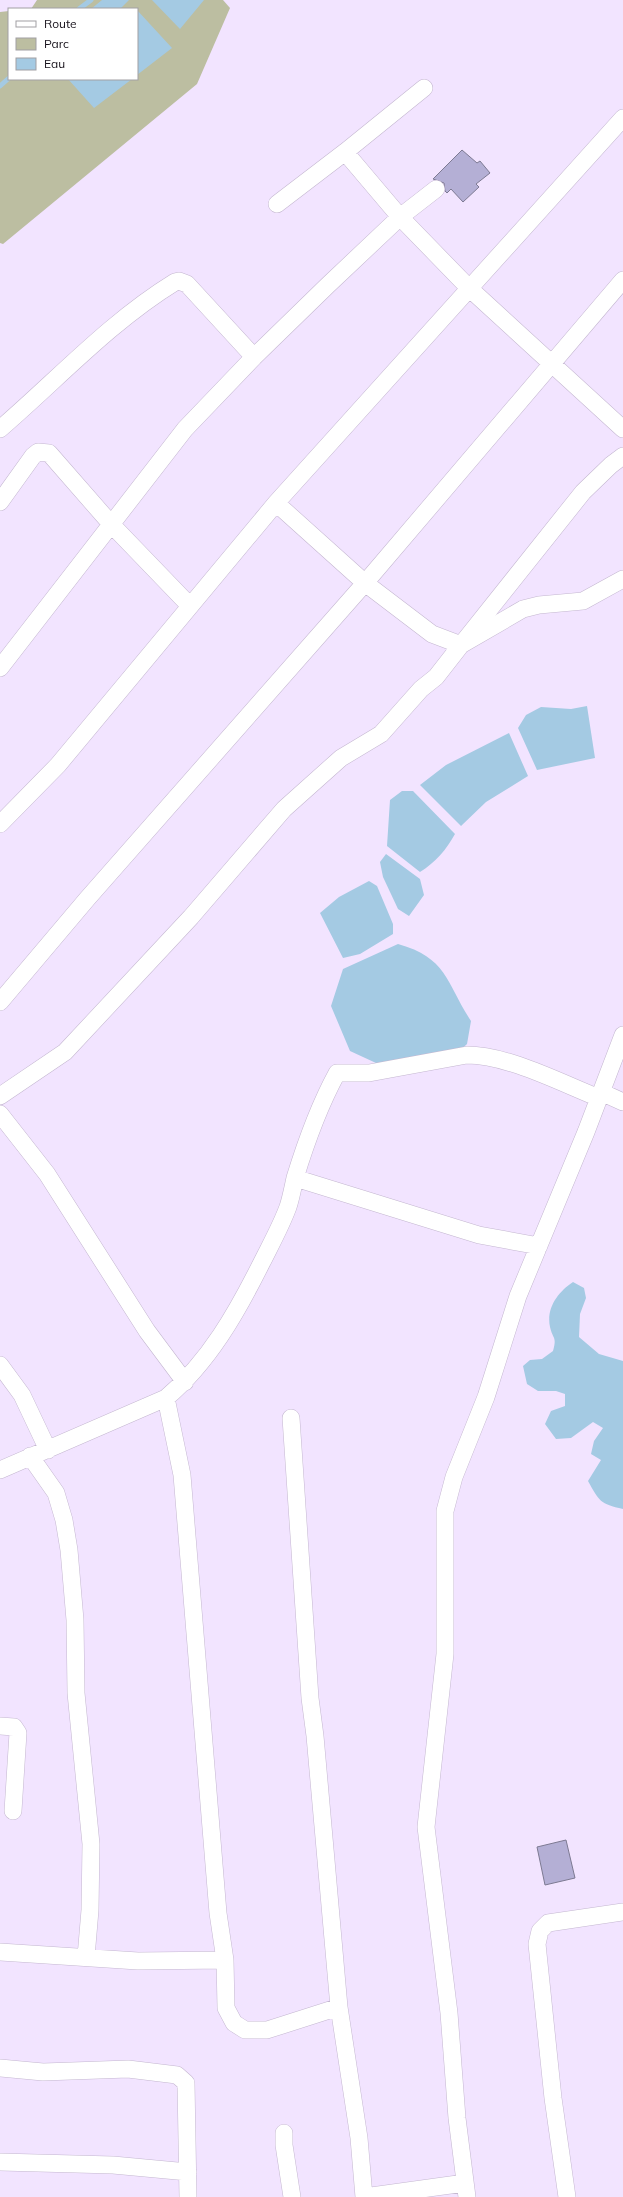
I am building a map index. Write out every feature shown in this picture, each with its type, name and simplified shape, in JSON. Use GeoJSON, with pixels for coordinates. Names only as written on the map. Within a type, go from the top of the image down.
{"type":"FeatureCollection","features":[{"type":"Feature","properties":{"kind":"street"},"geometry":{"type":"LineString","coordinates":[[277,204],[345,152],[424,88]]}},
{"type":"Feature","properties":{"kind":"street"},"geometry":{"type":"LineString","coordinates":[[0,824],[58,765],[276,503],[623,118]]}},
{"type":"Feature","properties":{"kind":"street"},"geometry":{"type":"LineString","coordinates":[[345,152],[400,217],[469,288],[623,429]]}},
{"type":"Feature","properties":{"kind":"street"},"geometry":{"type":"LineString","coordinates":[[0,668],[185,429],[254,357],[400,217],[436,189]]}},
{"type":"Feature","properties":{"kind":"street"},"geometry":{"type":"LineString","coordinates":[[0,1002],[87,898],[365,583],[623,280]]}},
{"type":"Feature","properties":{"kind":"street"},"geometry":{"type":"LineString","coordinates":[[0,429],[53,383],[111,327],[147,300],[175,282],[179,281],[187,284],[254,357]]}},
{"type":"Feature","properties":{"kind":"street"},"geometry":{"type":"LineString","coordinates":[[0,502],[33,456],[42,452],[48,453],[111,524],[190,606]]}},
{"type":"Feature","properties":{"kind":"street"},"geometry":{"type":"LineString","coordinates":[[0,1096],[65,1052],[191,918],[284,809],[341,758],[382,734],[421,689],[436,677],[583,492],[610,465],[623,456]]}},
{"type":"Feature","properties":{"kind":"street"},"geometry":{"type":"LineString","coordinates":[[276,503],[365,583],[432,634],[461,645]]}},
{"type":"Feature","properties":{"kind":"street"},"geometry":{"type":"LineString","coordinates":[[461,645],[523,609],[539,605],[583,601],[623,579]]}},
{"type":"Feature","properties":{"kind":"street"},"geometry":{"type":"LineString","coordinates":[[291,1418],[310,1698],[316,1736],[339,2007],[359,2138],[364,2197],[466,2190],[457,2118],[449,2013],[426,1827],[445,1654],[445,1511],[454,1477],[486,1397],[518,1296],[623,1035]]}},
{"type":"Feature","properties":{"kind":"street"},"geometry":{"type":"LineString","coordinates":[[0,1470],[166,1398],[186,1382],[227,1326],[245,1296],[278,1230],[288,1206],[295,1178],[322,1104],[339,1072],[369,1073],[467,1055],[481,1055],[623,1102]]}},
{"type":"Feature","properties":{"kind":"street"},"geometry":{"type":"LineString","coordinates":[[0,1114],[47,1174],[147,1331],[186,1382]]}},
{"type":"Feature","properties":{"kind":"street"},"geometry":{"type":"LineString","coordinates":[[295,1178],[480,1235],[539,1246]]}},
{"type":"Feature","properties":{"kind":"street"},"geometry":{"type":"LineString","coordinates":[[0,1365],[22,1395],[48,1450]]}},
{"type":"Feature","properties":{"kind":"street"},"geometry":{"type":"LineString","coordinates":[[166,1398],[182,1475],[218,1913],[225,1960],[226,2008],[234,2023],[245,2030],[267,2030],[339,2007]]}},
{"type":"Feature","properties":{"kind":"street"},"geometry":{"type":"LineString","coordinates":[[30,1456],[56,1494],[64,1520],[69,1550],[75,1620],[76,1693],[91,1844],[90,1910],[86,1957]]}},
{"type":"Feature","properties":{"kind":"street"},"geometry":{"type":"LineString","coordinates":[[0,1726],[14,1727],[18,1733],[13,1812]]}},
{"type":"Feature","properties":{"kind":"street"},"geometry":{"type":"LineString","coordinates":[[567,2197],[553,2098],[537,1944],[540,1930],[548,1923],[623,1912]]}},
{"type":"Feature","properties":{"kind":"street"},"geometry":{"type":"LineString","coordinates":[[0,1952],[138,1961],[225,1960]]}},
{"type":"Feature","properties":{"kind":"street"},"geometry":{"type":"LineString","coordinates":[[0,2068],[43,2072],[128,2069],[177,2075],[186,2083],[188,2197]]}},
{"type":"Feature","properties":{"kind":"street"},"geometry":{"type":"LineString","coordinates":[[284,2133],[284,2145],[292,2197]]}},
{"type":"Feature","properties":{"kind":"street"},"geometry":{"type":"LineString","coordinates":[[0,2162],[113,2165],[188,2172]]}},
{"type":"Feature","properties":{"kind":"green space"},"geometry":{"type":"Polygon","coordinates":[[[37,0],[223,0],[230,8],[197,84],[3,244],[0,243],[0,12],[8,11],[8,80],[138,80],[138,8],[32,8],[37,0]]]}},
{"type":"Feature","properties":{"kind":"water"},"geometry":{"type":"Polygon","coordinates":[[[102,0],[129,0],[121,8],[92,8],[102,0]]]}},
{"type":"Feature","properties":{"kind":"water"},"geometry":{"type":"Polygon","coordinates":[[[152,0],[204,0],[180,29],[152,0]]]}},
{"type":"Feature","properties":{"kind":"water"},"geometry":{"type":"Polygon","coordinates":[[[138,11],[172,48],[138,74],[138,11]]]}},
{"type":"Feature","properties":{"kind":"water"},"geometry":{"type":"Polygon","coordinates":[[[69,80],[131,80],[94,108],[69,80]]]}},
{"type":"Feature","properties":{"kind":"water"},"geometry":{"type":"Polygon","coordinates":[[[587,706],[595,758],[537,770],[518,728],[526,715],[541,707],[571,709],[587,706]]]}},
{"type":"Feature","properties":{"kind":"water"},"geometry":{"type":"Polygon","coordinates":[[[509,733],[528,776],[486,802],[461,826],[420,785],[446,765],[509,733]]]}},
{"type":"Feature","properties":{"kind":"water"},"geometry":{"type":"Polygon","coordinates":[[[402,791],[413,791],[455,834],[440,855],[420,872],[387,846],[390,800],[402,791]]]}},
{"type":"Feature","properties":{"kind":"water"},"geometry":{"type":"Polygon","coordinates":[[[386,854],[420,879],[424,895],[409,916],[398,909],[383,877],[380,862],[386,854]]]}},
{"type":"Feature","properties":{"kind":"water"},"geometry":{"type":"Polygon","coordinates":[[[369,881],[377,886],[393,924],[393,934],[360,954],[343,958],[320,913],[339,897],[369,881]]]}},
{"type":"Feature","properties":{"kind":"water"},"geometry":{"type":"Polygon","coordinates":[[[398,944],[414,950],[436,964],[444,974],[471,1021],[467,1044],[452,1058],[408,1068],[376,1063],[350,1051],[331,1006],[343,969],[398,944]]]}},
{"type":"Feature","properties":{"kind":"water"},"geometry":{"type":"Polygon","coordinates":[[[573,1282],[584,1288],[586,1298],[580,1314],[579,1337],[599,1354],[623,1361],[623,1509],[601,1501],[588,1481],[601,1460],[591,1454],[594,1441],[603,1428],[593,1422],[571,1438],[556,1439],[545,1424],[551,1411],[565,1406],[565,1394],[556,1391],[538,1391],[527,1384],[523,1366],[530,1360],[542,1359],[553,1351],[555,1340],[550,1327],[550,1313],[554,1301],[573,1282]]]}},
{"type":"Feature","properties":{"kind":"building"},"geometry":{"type":"Polygon","coordinates":[[[462,150],[477,163],[480,161],[490,173],[476,184],[479,187],[463,202],[451,189],[447,193],[445,191],[444,183],[433,179],[462,150]]]}},
{"type":"Feature","properties":{"kind":"building"},"geometry":{"type":"Polygon","coordinates":[[[566,1840],[575,1878],[545,1885],[537,1847],[566,1840]]]}},
{"type":"Feature","properties":{"kind":"waterway"},"geometry":{"type":"LineString","coordinates":[[80,8],[91,0]]}},
{"type":"Feature","properties":{"kind":"waterway"},"geometry":{"type":"LineString","coordinates":[[0,86],[8,79]]}}]}
